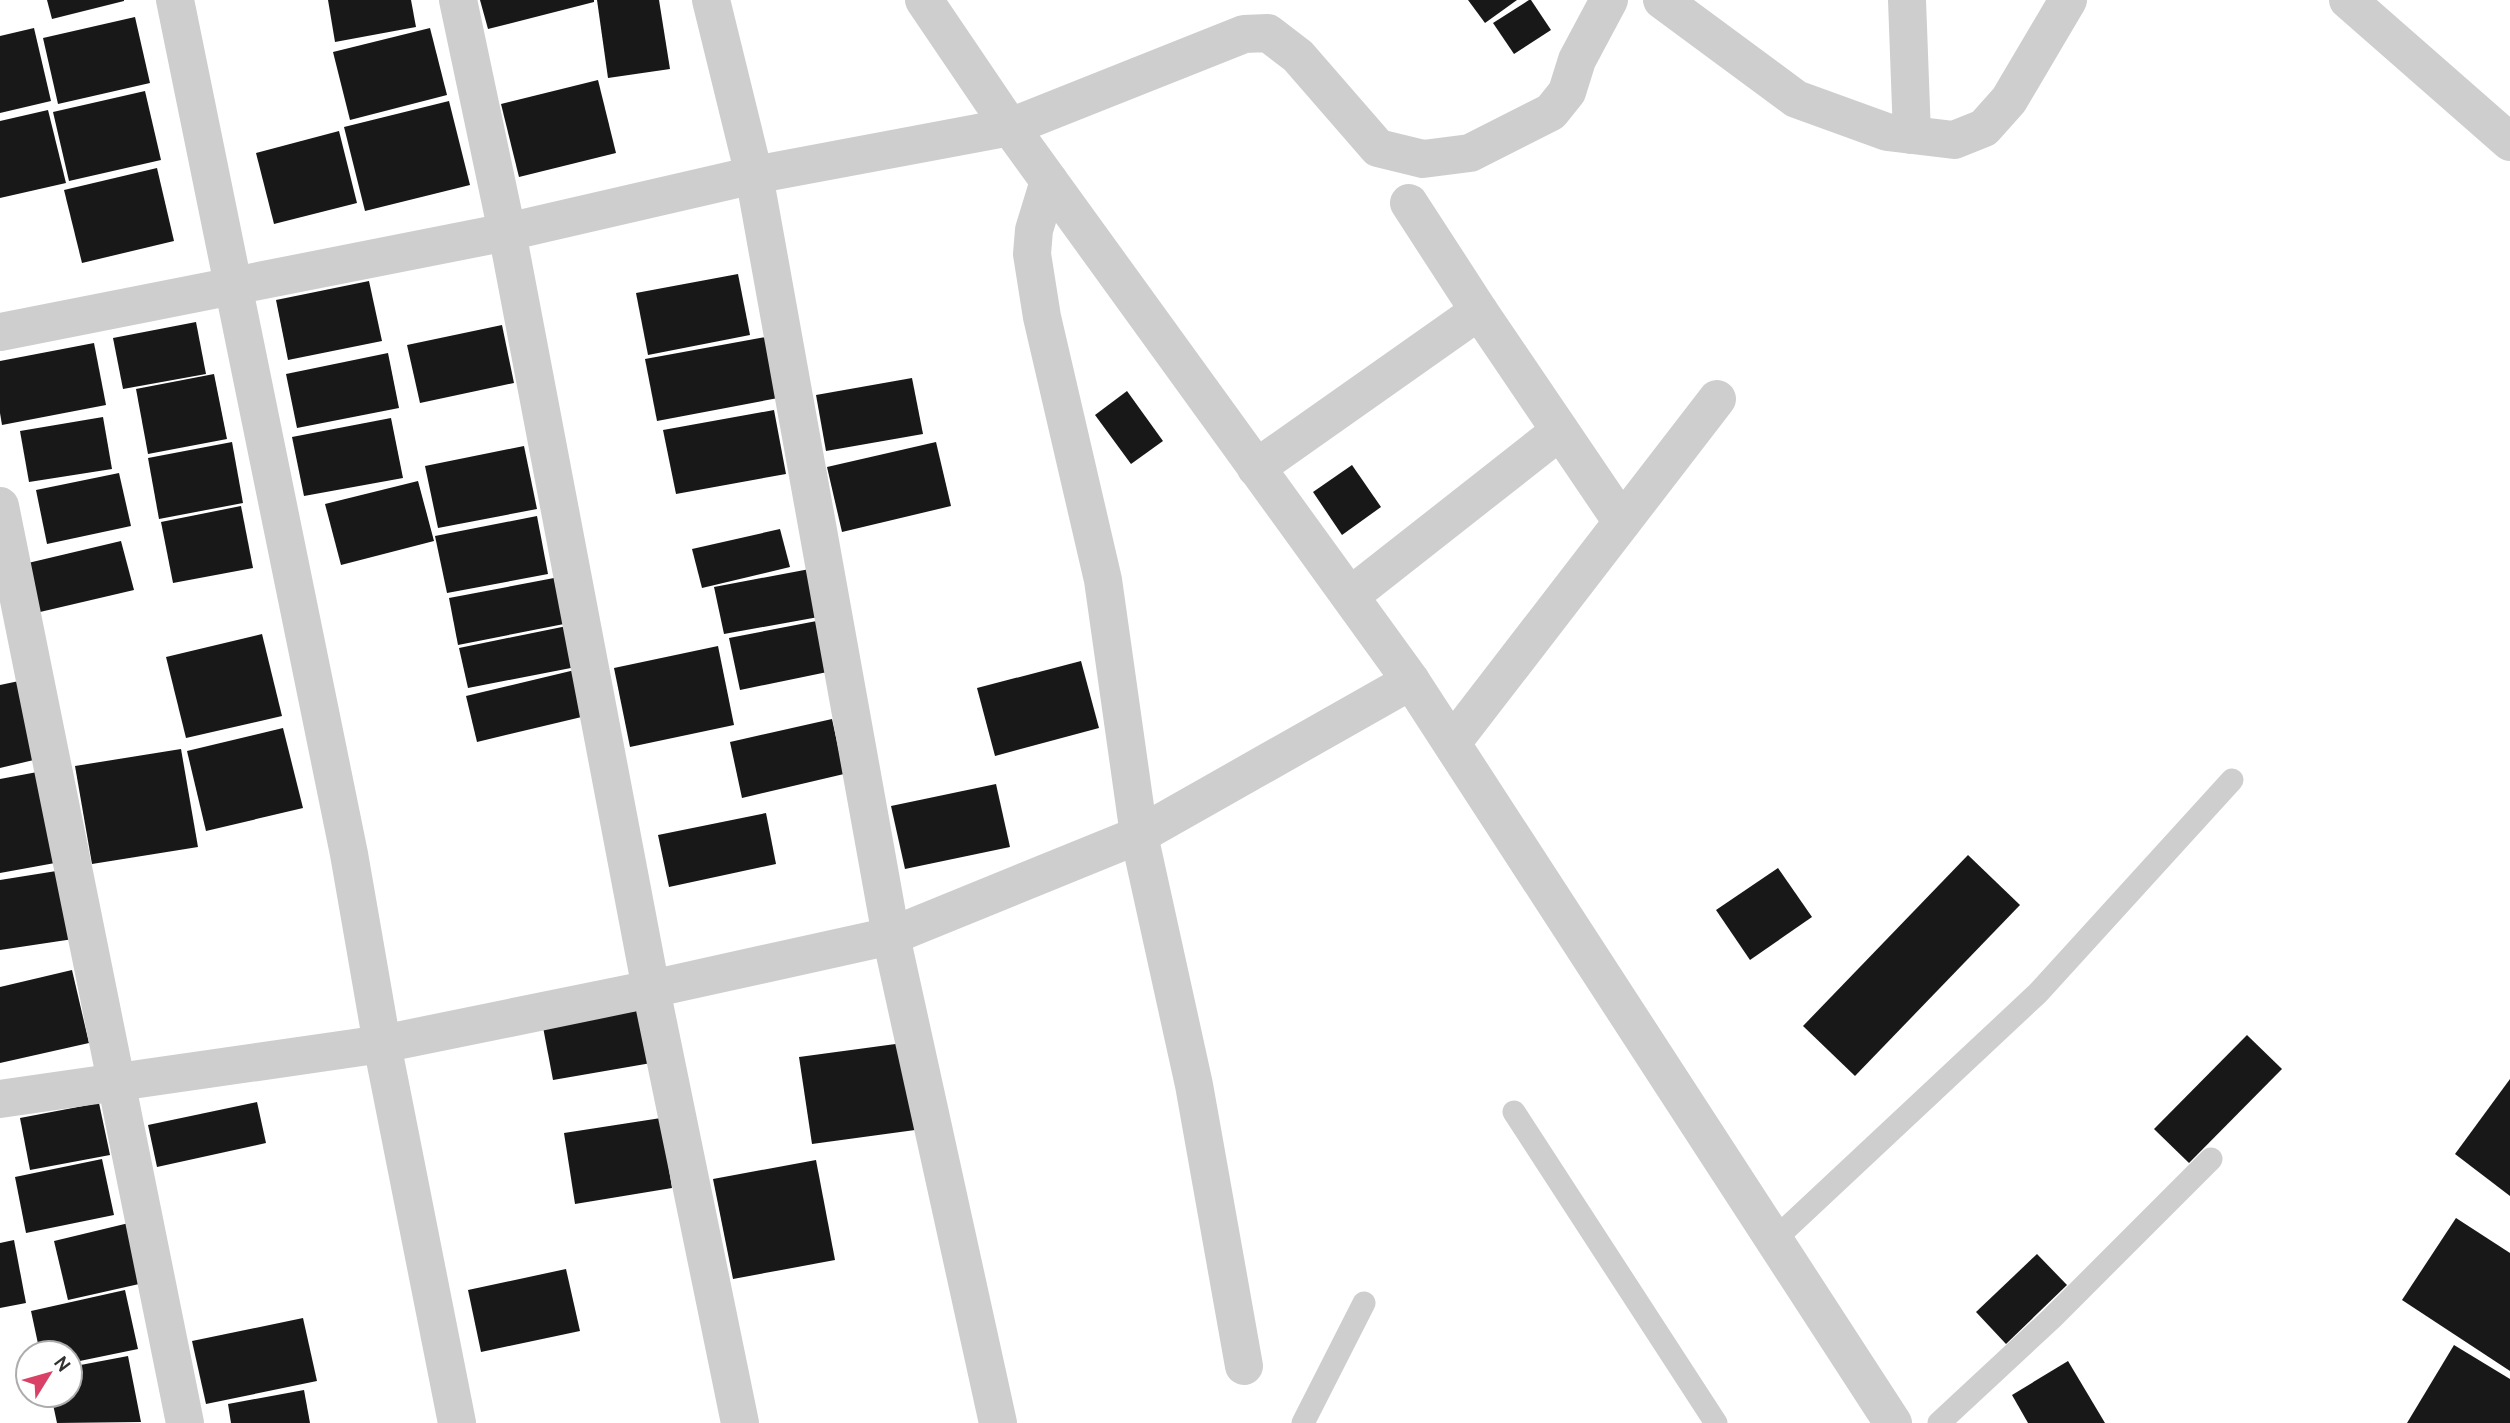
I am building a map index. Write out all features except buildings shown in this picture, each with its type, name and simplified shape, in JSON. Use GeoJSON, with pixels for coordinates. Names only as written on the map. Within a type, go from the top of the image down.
{"type":"FeatureCollection","features":[{"type":"Feature","properties":{"kind":"street"},"geometry":{"type":"LineString","coordinates":[[175,0],[349,854],[382,1044],[457,1423]]}},
{"type":"Feature","properties":{"kind":"street"},"geometry":{"type":"LineString","coordinates":[[458,0],[507,232],[651,989],[740,1423]]}},
{"type":"Feature","properties":{"kind":"street"},"geometry":{"type":"LineString","coordinates":[[711,0],[754,175],[891,936],[999,1423]]}},
{"type":"Feature","properties":{"kind":"street"},"geometry":{"type":"LineString","coordinates":[[924,0],[1010,127],[1411,681],[1893,1423]]}},
{"type":"Feature","properties":{"kind":"street"},"geometry":{"type":"LineString","coordinates":[[0,332],[507,232],[754,175],[1010,127],[1244,34],[1268,33],[1298,56],[1378,148],[1423,159],[1470,153],[1551,112],[1567,92],[1577,60],[1609,0]]}},
{"type":"Feature","properties":{"kind":"street"},"geometry":{"type":"LineString","coordinates":[[1662,0],[1796,99],[1887,132],[1954,140],[1984,128],[2009,100],[2068,0]]}},
{"type":"Feature","properties":{"kind":"street"},"geometry":{"type":"LineString","coordinates":[[1907,0],[1912,135]]}},
{"type":"Feature","properties":{"kind":"street"},"geometry":{"type":"LineString","coordinates":[[2348,0],[2510,142]]}},
{"type":"Feature","properties":{"kind":"street"},"geometry":{"type":"LineString","coordinates":[[1049,181],[1034,230],[1032,254],[1042,317],[1103,580],[1139,835],[1194,1085],[1244,1366]]}},
{"type":"Feature","properties":{"kind":"street"},"geometry":{"type":"LineString","coordinates":[[1409,203],[1622,522]]}},
{"type":"Feature","properties":{"kind":"street"},"geometry":{"type":"LineString","coordinates":[[1256,468],[1479,311]]}},
{"type":"Feature","properties":{"kind":"street"},"geometry":{"type":"LineString","coordinates":[[1452,743],[1717,399]]}},
{"type":"Feature","properties":{"kind":"street"},"geometry":{"type":"LineString","coordinates":[[1350,596],[1560,431]]}},
{"type":"Feature","properties":{"kind":"street"},"geometry":{"type":"LineString","coordinates":[[0,506],[185,1423]]}},
{"type":"Feature","properties":{"kind":"street"},"geometry":{"type":"LineString","coordinates":[[0,1099],[117,1080],[382,1044],[891,936],[1139,835],[1411,681]]}},
{"type":"Feature","properties":{"kind":"lane"},"geometry":{"type":"LineString","coordinates":[[1774,1240],[2038,993],[2232,780]]}},
{"type":"Feature","properties":{"kind":"lane"},"geometry":{"type":"LineString","coordinates":[[1514,1112],[1716,1423]]}},
{"type":"Feature","properties":{"kind":"lane"},"geometry":{"type":"LineString","coordinates":[[1939,1423],[2052,1318],[2211,1159]]}},
{"type":"Feature","properties":{"kind":"lane"},"geometry":{"type":"LineString","coordinates":[[1303,1423],[1364,1303]]}}]}
